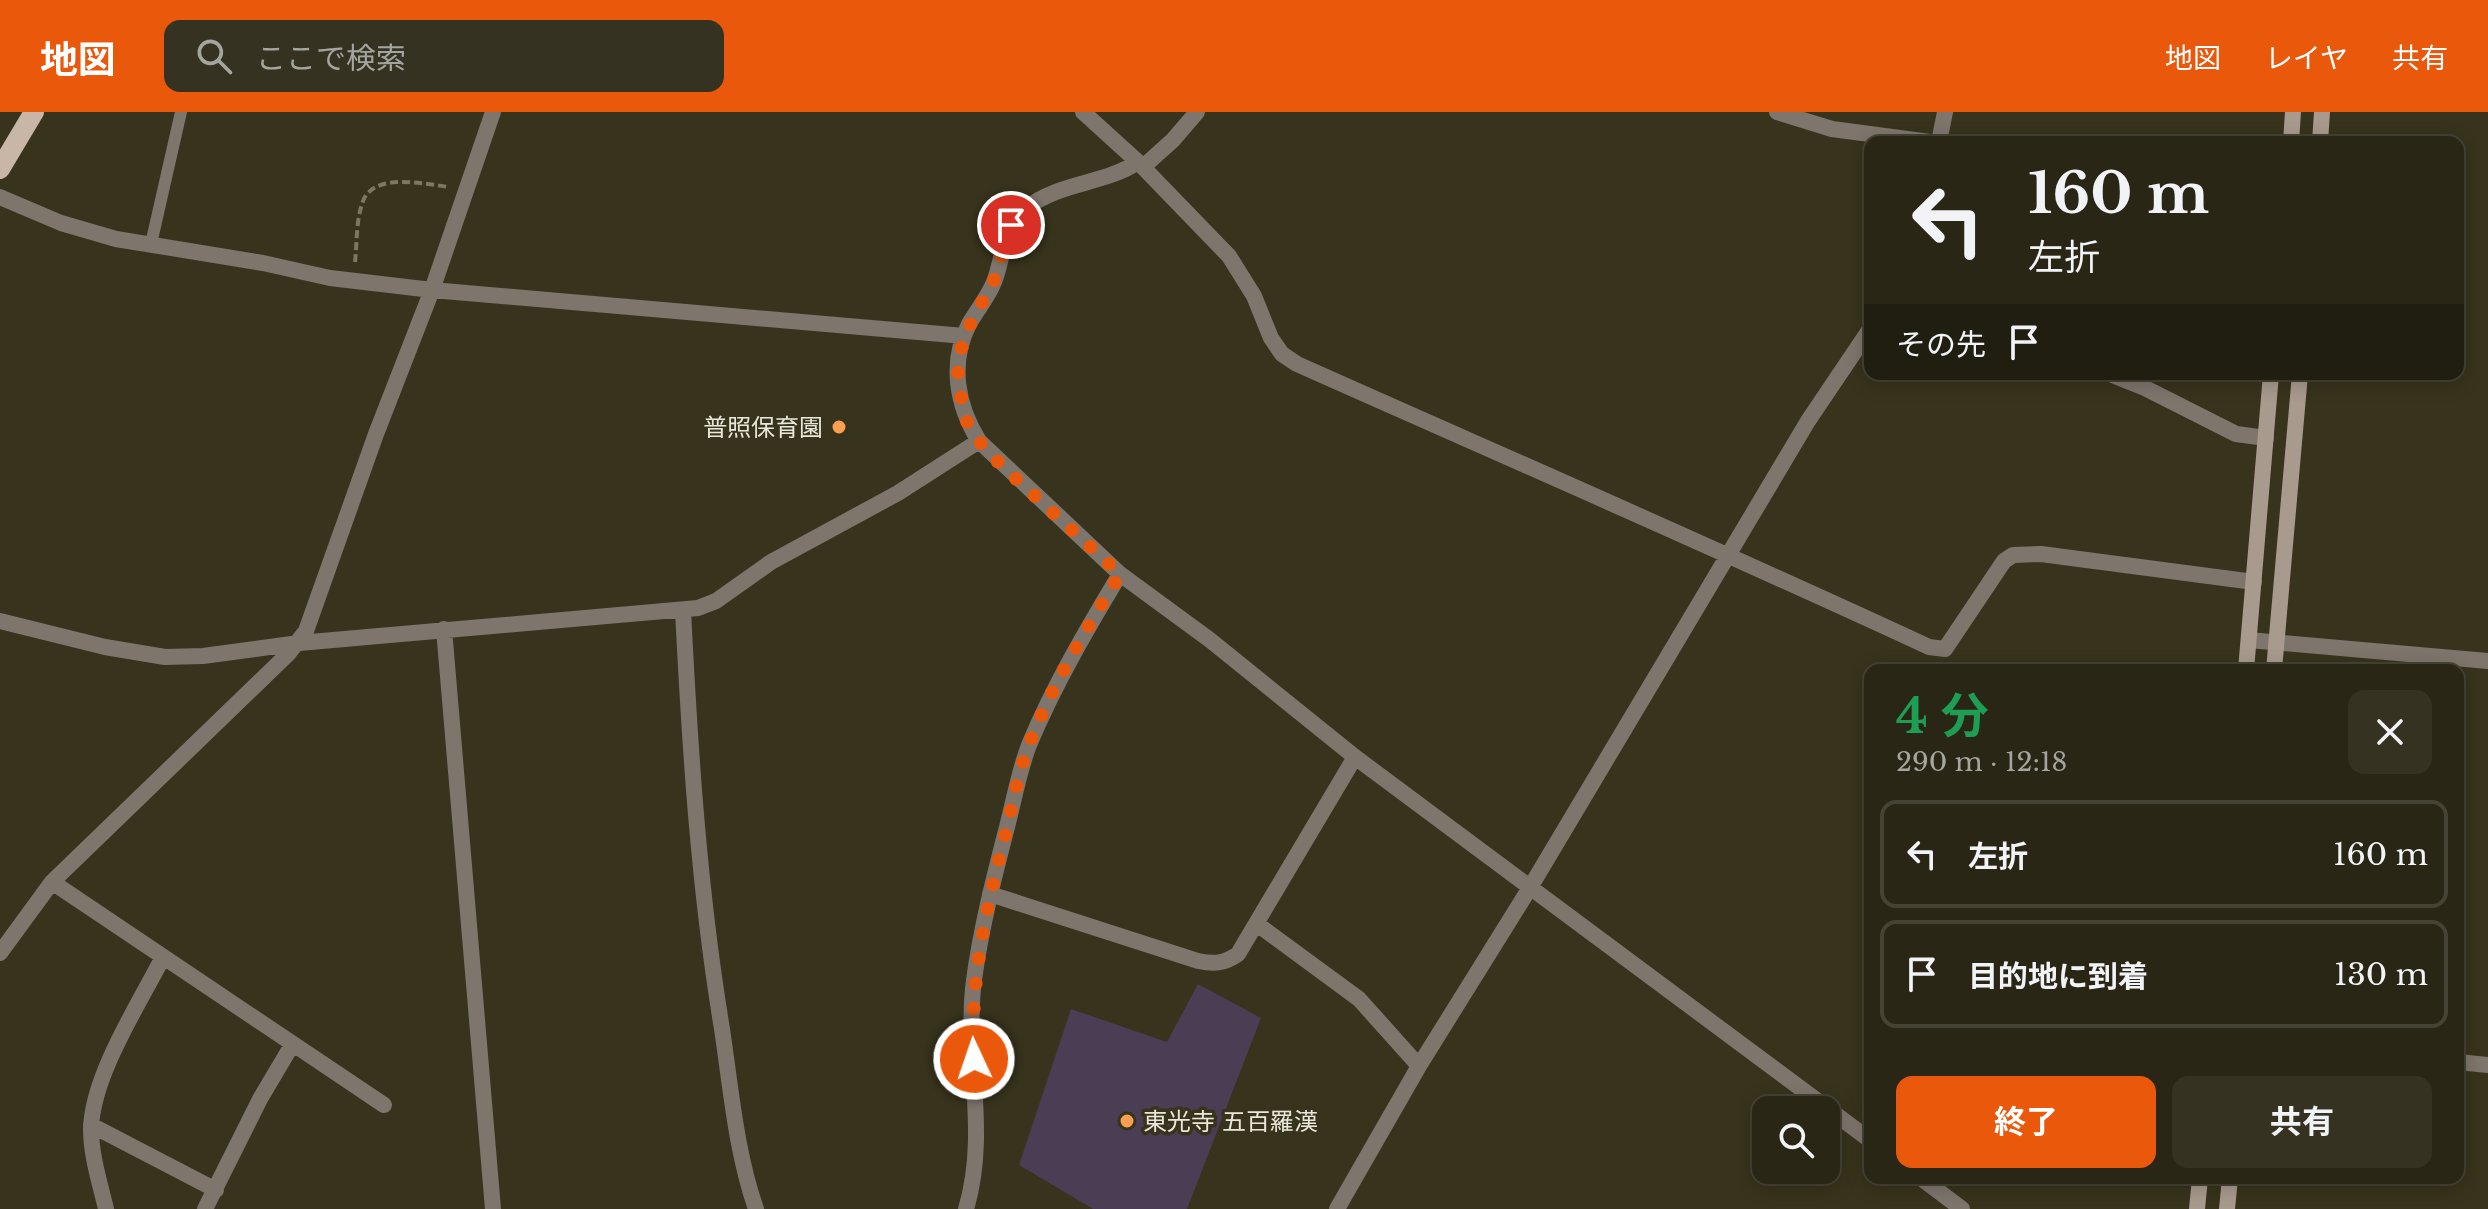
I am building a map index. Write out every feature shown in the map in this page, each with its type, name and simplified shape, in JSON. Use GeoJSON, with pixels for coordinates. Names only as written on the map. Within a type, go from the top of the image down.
{"type":"FeatureCollection","features":[{"type":"Feature","properties":{"kind":"main road"},"geometry":{"type":"LineString","coordinates":[[0,169],[34,112]]}},
{"type":"Feature","properties":{"kind":"street"},"geometry":{"type":"LineString","coordinates":[[2,945],[52,882],[299,643],[311,618],[376,434],[432,290],[493,112]]}},
{"type":"Feature","properties":{"kind":"street"},"geometry":{"type":"LineString","coordinates":[[1083,112],[1141,165],[1229,256],[1254,296],[1271,338],[1282,354],[1297,364],[1939,650],[1945,649],[1997,568],[2013,555],[2041,554],[2254,582]]}},
{"type":"Feature","properties":{"kind":"street"},"geometry":{"type":"LineString","coordinates":[[1197,112],[1181,132],[1141,165],[1060,188],[1017,217],[1007,236],[994,280],[964,336],[958,365],[958,383],[966,420],[979,441],[1120,574],[1210,640],[1355,757],[1864,1136]]}},
{"type":"Feature","properties":{"kind":"street"},"geometry":{"type":"LineString","coordinates":[[1777,112],[1832,129],[1885,136]]}},
{"type":"Feature","properties":{"kind":"street"},"geometry":{"type":"LineString","coordinates":[[1940,136],[1945,112]]}},
{"type":"Feature","properties":{"kind":"street"},"geometry":{"type":"LineString","coordinates":[[2291,136],[2293,112]]}},
{"type":"Feature","properties":{"kind":"street"},"geometry":{"type":"LineString","coordinates":[[2320,136],[2322,112]]}},
{"type":"Feature","properties":{"kind":"street"},"geometry":{"type":"LineString","coordinates":[[0,197],[91,232],[353,281],[964,336]]}},
{"type":"Feature","properties":{"kind":"street"},"geometry":{"type":"LineString","coordinates":[[1337,1209],[1419,1066],[1531,886],[1808,421],[1864,338]]}},
{"type":"Feature","properties":{"kind":"street"},"geometry":{"type":"LineString","coordinates":[[2125,380],[2236,434],[2266,438]]}},
{"type":"Feature","properties":{"kind":"street"},"geometry":{"type":"LineString","coordinates":[[2247,664],[2271,380]]}},
{"type":"Feature","properties":{"kind":"street"},"geometry":{"type":"LineString","coordinates":[[2274,664],[2299,380]]}},
{"type":"Feature","properties":{"kind":"street"},"geometry":{"type":"LineString","coordinates":[[0,621],[105,647],[165,657],[203,656],[299,643],[707,606],[771,562],[898,493],[979,441]]}},
{"type":"Feature","properties":{"kind":"street"},"geometry":{"type":"LineString","coordinates":[[966,1209],[974,1182],[977,1149],[972,1025],[974,980],[990,894],[1028,747],[1078,646],[1120,574]]}},
{"type":"Feature","properties":{"kind":"street"},"geometry":{"type":"LineString","coordinates":[[683,610],[691,760],[707,936],[739,1137],[756,1209]]}},
{"type":"Feature","properties":{"kind":"street"},"geometry":{"type":"LineString","coordinates":[[444,629],[493,1209]]}},
{"type":"Feature","properties":{"kind":"street"},"geometry":{"type":"LineString","coordinates":[[2249,640],[2488,661]]}},
{"type":"Feature","properties":{"kind":"street"},"geometry":{"type":"LineString","coordinates":[[990,894],[1212,964],[1227,962],[1238,954],[1257,924],[1355,757]]}},
{"type":"Feature","properties":{"kind":"street"},"geometry":{"type":"LineString","coordinates":[[52,882],[384,1105]]}},
{"type":"Feature","properties":{"kind":"street"},"geometry":{"type":"LineString","coordinates":[[1257,924],[1359,999],[1419,1066]]}},
{"type":"Feature","properties":{"kind":"street"},"geometry":{"type":"LineString","coordinates":[[106,1209],[92,1146],[91,1125],[97,1097],[114,1051],[163,957]]}},
{"type":"Feature","properties":{"kind":"street"},"geometry":{"type":"LineString","coordinates":[[205,1209],[260,1099],[292,1045]]}},
{"type":"Feature","properties":{"kind":"street"},"geometry":{"type":"LineString","coordinates":[[2464,1063],[2488,1065]]}},
{"type":"Feature","properties":{"kind":"street"},"geometry":{"type":"LineString","coordinates":[[91,1125],[216,1190]]}},
{"type":"Feature","properties":{"kind":"street"},"geometry":{"type":"LineString","coordinates":[[1929,1184],[1962,1209]]}},
{"type":"Feature","properties":{"kind":"street"},"geometry":{"type":"LineString","coordinates":[[2197,1209],[2199,1184]]}},
{"type":"Feature","properties":{"kind":"street"},"geometry":{"type":"LineString","coordinates":[[2227,1209],[2229,1184]]}},
{"type":"Feature","properties":{"kind":"lane"},"geometry":{"type":"LineString","coordinates":[[151,244],[181,112]]}},
{"type":"Feature","properties":{"kind":"path"},"geometry":{"type":"LineString","coordinates":[[353,281],[362,204],[377,187],[393,183],[467,191]]}},
{"type":"Feature","properties":{"kind":"building","name":"東光寺 五百羅漢"},"geometry":{"type":"Polygon","coordinates":[[[1198,984],[1261,1018],[1187,1209],[1093,1209],[1019,1165],[1071,1009],[1167,1042],[1198,984]]]}},
{"type":"Feature","properties":{"kind":"place","name":"普照保育園"},"geometry":{"type":"Point","coordinates":[839,427]}},
{"type":"Feature","properties":{"kind":"place","name":"東光寺 五百羅漢"},"geometry":{"type":"Point","coordinates":[1127,1121]}},
{"type":"Feature","properties":{"kind":"route"},"geometry":{"type":"LineString","coordinates":[[974,1059],[974,980],[990,894],[1028,747],[1078,646],[1120,574],[1001,465],[979,441],[966,420],[958,383],[964,336],[994,280],[1011,225]]}}]}
